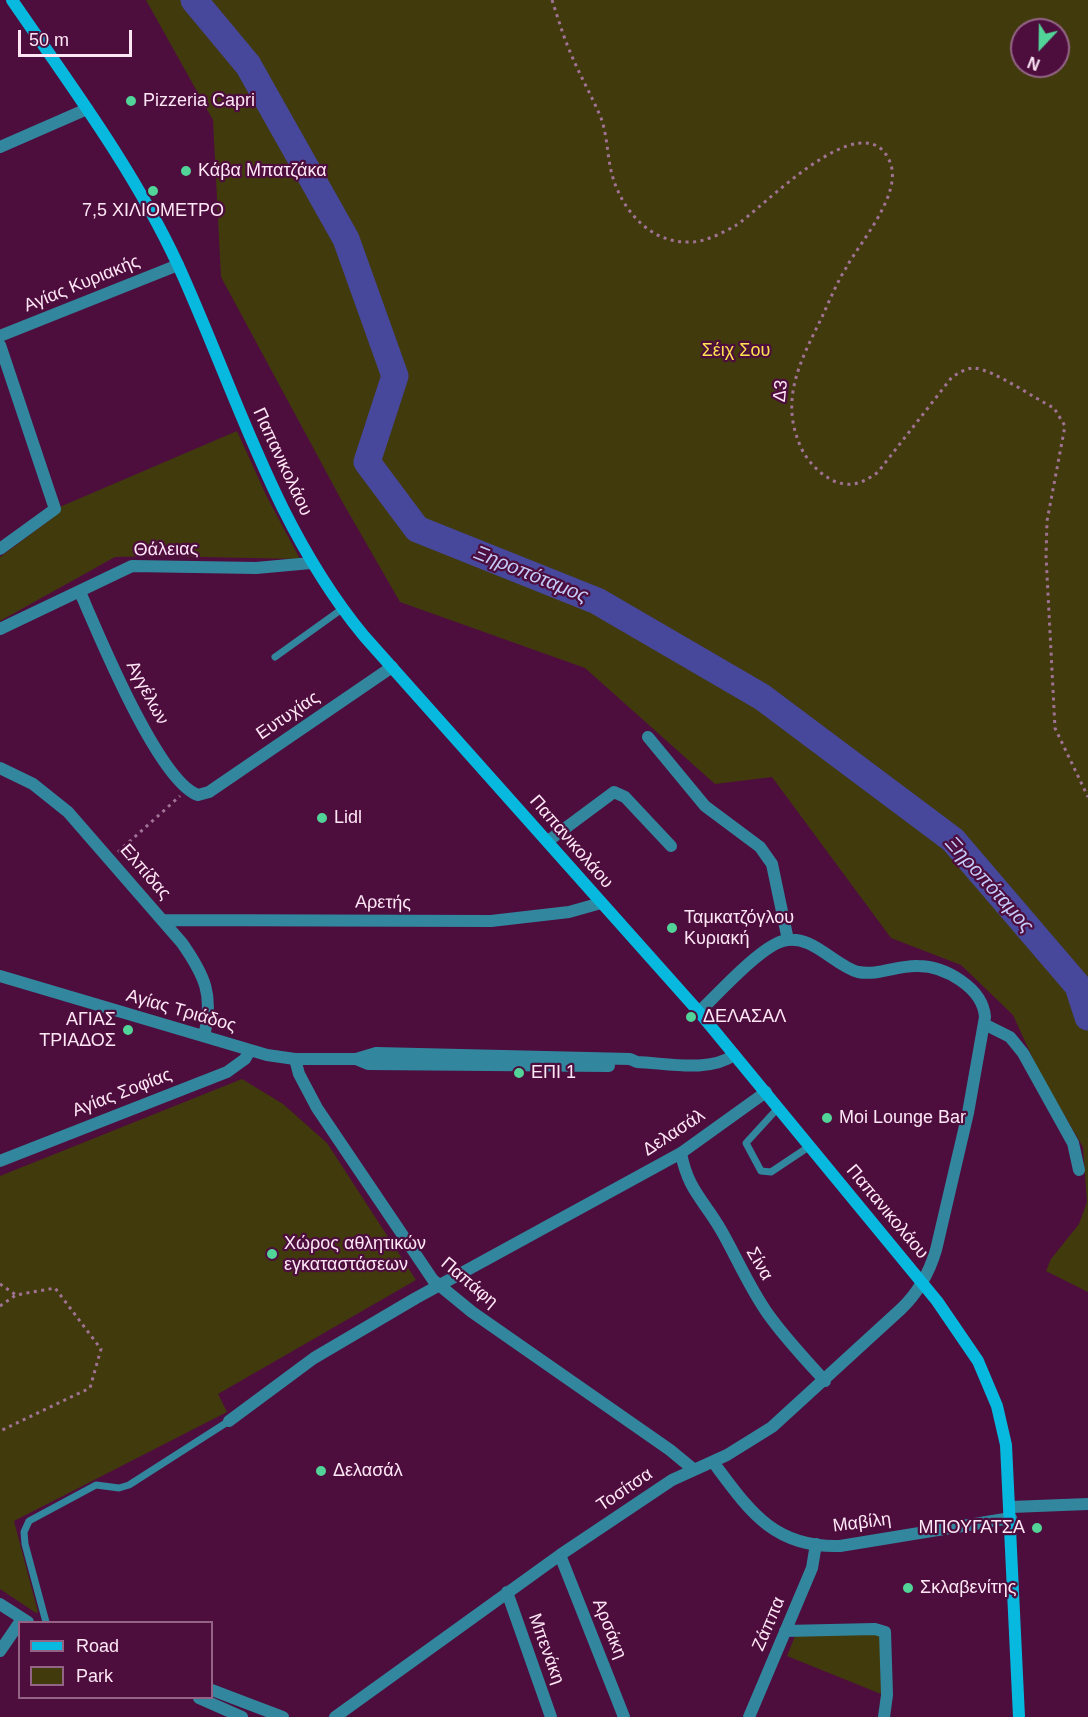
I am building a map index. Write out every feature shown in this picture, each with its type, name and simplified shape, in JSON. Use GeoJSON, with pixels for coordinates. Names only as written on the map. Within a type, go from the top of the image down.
{"type":"FeatureCollection","features":[{"type":"Feature","properties":{"kind":"main road","name":"Παπανικολάου"},"geometry":{"type":"LineString","coordinates":[[12,0],[135,183],[178,265],[259,460],[311,563],[342,609],[699,1012],[959,1329],[991,1387],[1003,1426],[1011,1513],[1019,1717]]}},
{"type":"Feature","properties":{"kind":"street"},"geometry":{"type":"LineString","coordinates":[[0,147],[87,109]]}},
{"type":"Feature","properties":{"kind":"street","name":"Αγίας Κυριακής"},"geometry":{"type":"LineString","coordinates":[[0,336],[178,265]]}},
{"type":"Feature","properties":{"kind":"street"},"geometry":{"type":"LineString","coordinates":[[0,345],[55,509],[0,549]]}},
{"type":"Feature","properties":{"kind":"street","name":"Θάλειας"},"geometry":{"type":"LineString","coordinates":[[0,629],[119,571],[138,565],[256,568],[311,563]]}},
{"type":"Feature","properties":{"kind":"street","name":"Αγγέλων"},"geometry":{"type":"LineString","coordinates":[[80,592],[134,711],[169,766],[193,793],[203,794]]}},
{"type":"Feature","properties":{"kind":"street","name":"Ευτυχίας"},"geometry":{"type":"LineString","coordinates":[[203,794],[392,667]]}},
{"type":"Feature","properties":{"kind":"street"},"geometry":{"type":"LineString","coordinates":[[648,737],[705,806],[760,847],[772,864],[788,940]]}},
{"type":"Feature","properties":{"kind":"street","name":"Ελπίδας"},"geometry":{"type":"LineString","coordinates":[[0,768],[33,784],[55,800],[110,858],[191,956],[204,980],[209,1006],[204,1036]]}},
{"type":"Feature","properties":{"kind":"street"},"geometry":{"type":"LineString","coordinates":[[548,841],[614,792],[625,797],[671,846]]}},
{"type":"Feature","properties":{"kind":"street","name":"Αρετής"},"geometry":{"type":"LineString","coordinates":[[163,920],[491,921],[569,912],[601,903]]}},
{"type":"Feature","properties":{"kind":"street"},"geometry":{"type":"LineString","coordinates":[[699,1012],[767,949],[788,940],[811,945],[860,972],[915,965],[947,974],[965,984],[982,1000],[984,1024],[1010,1037],[1023,1053],[1073,1143],[1079,1170]]}},
{"type":"Feature","properties":{"kind":"street","name":"Αγίας Τριάδος"},"geometry":{"type":"LineString","coordinates":[[0,976],[267,1055],[296,1059],[356,1059],[376,1053],[630,1059],[637,1062],[710,1064],[726,1060],[734,1055]]}},
{"type":"Feature","properties":{"kind":"street","name":"Τοσίτσα"},"geometry":{"type":"LineString","coordinates":[[335,1717],[560,1555],[693,1469],[713,1462],[772,1427],[902,1309],[922,1283],[936,1250],[968,1113],[984,1024]]}},
{"type":"Feature","properties":{"kind":"street","name":"Αγίας Σοφίας"},"geometry":{"type":"LineString","coordinates":[[0,1161],[227,1072],[245,1059],[250,1050]]}},
{"type":"Feature","properties":{"kind":"street","name":"Παπάφη"},"geometry":{"type":"LineString","coordinates":[[296,1059],[299,1074],[317,1108],[425,1270],[440,1286],[501,1332],[670,1450],[693,1469]]}},
{"type":"Feature","properties":{"kind":"street","name":"Δελασάλ"},"geometry":{"type":"LineString","coordinates":[[229,1421],[314,1358],[681,1153],[766,1092]]}},
{"type":"Feature","properties":{"kind":"street","name":"Σίνα"},"geometry":{"type":"LineString","coordinates":[[681,1153],[686,1178],[720,1229],[740,1269],[762,1305],[788,1341],[825,1381]]}},
{"type":"Feature","properties":{"kind":"street","name":"Μαβίλη"},"geometry":{"type":"LineString","coordinates":[[713,1462],[763,1523],[786,1535],[816,1544],[840,1546],[1011,1513],[1088,1504]]}},
{"type":"Feature","properties":{"kind":"street","name":"Ζάππα"},"geometry":{"type":"LineString","coordinates":[[749,1717],[814,1564],[816,1544]]}},
{"type":"Feature","properties":{"kind":"street","name":"Αρσάκη"},"geometry":{"type":"LineString","coordinates":[[560,1555],[624,1717]]}},
{"type":"Feature","properties":{"kind":"street","name":"Μπενάκη"},"geometry":{"type":"LineString","coordinates":[[507,1592],[551,1717]]}},
{"type":"Feature","properties":{"kind":"street"},"geometry":{"type":"LineString","coordinates":[[0,1604],[25,1621]]}},
{"type":"Feature","properties":{"kind":"street"},"geometry":{"type":"LineString","coordinates":[[0,1651],[18,1629]]}},
{"type":"Feature","properties":{"kind":"street"},"geometry":{"type":"LineString","coordinates":[[785,1631],[882,1630],[886,1634],[887,1695],[884,1717]]}},
{"type":"Feature","properties":{"kind":"street"},"geometry":{"type":"LineString","coordinates":[[213,1690],[284,1717]]}},
{"type":"Feature","properties":{"kind":"street"},"geometry":{"type":"LineString","coordinates":[[201,1699],[242,1717]]}},
{"type":"Feature","properties":{"kind":"lane"},"geometry":{"type":"LineString","coordinates":[[275,657],[342,609]]}},
{"type":"Feature","properties":{"kind":"lane"},"geometry":{"type":"LineString","coordinates":[[778,1108],[746,1143],[747,1149],[761,1171],[771,1172],[810,1146]]}},
{"type":"Feature","properties":{"kind":"lane"},"geometry":{"type":"LineString","coordinates":[[45,1621],[25,1544],[24,1531],[29,1521],[96,1485],[119,1488],[129,1485],[229,1421]]}},
{"type":"Feature","properties":{"kind":"path","name":"Δ3"},"geometry":{"type":"LineString","coordinates":[[552,0],[570,52],[602,121],[612,178],[632,215],[660,238],[693,243],[712,237],[736,225],[807,167],[840,149],[856,145],[872,145],[884,153],[891,163],[893,175],[890,191],[882,211],[845,269],[800,363],[794,381],[792,427],[800,448],[825,476],[840,484],[854,485],[867,481],[878,472],[952,377],[963,370],[974,368],[988,373],[1054,408],[1061,416],[1065,426],[1047,521],[1046,556],[1055,728],[1088,797]]}},
{"type":"Feature","properties":{"kind":"path"},"geometry":{"type":"LineString","coordinates":[[110,858],[188,788]]}},
{"type":"Feature","properties":{"kind":"path"},"geometry":{"type":"LineString","coordinates":[[0,1284],[16,1295]]}},
{"type":"Feature","properties":{"kind":"path"},"geometry":{"type":"LineString","coordinates":[[0,1306],[16,1295],[55,1288],[101,1349],[90,1388],[0,1431]]}},
{"type":"Feature","properties":{"kind":"green space","name":"Σέιχ Σου"},"geometry":{"type":"Polygon","coordinates":[[[146,0],[1088,0],[1088,1292],[1046,1271],[1051,1259],[1079,1224],[1087,1202],[1083,1147],[1039,1072],[1013,1015],[961,965],[891,938],[772,777],[715,784],[585,668],[400,602],[343,503],[221,277],[213,120],[146,0]]]}},
{"type":"Feature","properties":{"kind":"green space"},"geometry":{"type":"Polygon","coordinates":[[[237,431],[267,497],[300,559],[115,557],[0,621],[0,557],[54,517],[55,509],[237,431]]]}},
{"type":"Feature","properties":{"kind":"green space"},"geometry":{"type":"Polygon","coordinates":[[[242,1079],[283,1104],[327,1143],[416,1280],[218,1394],[227,1412],[14,1521],[38,1612],[36,1613],[0,1589],[0,1176],[242,1079]]]}},
{"type":"Feature","properties":{"kind":"green space"},"geometry":{"type":"Polygon","coordinates":[[[880,1634],[881,1694],[787,1656],[795,1636],[880,1634]]]}},
{"type":"Feature","properties":{"kind":"waterway","name":"Ξηροπόταμος"},"geometry":{"type":"LineString","coordinates":[[194,0],[248,65],[346,239],[395,376],[367,462],[417,529],[597,601],[762,697],[953,840],[1078,986],[1088,1017]]}},
{"type":"Feature","properties":{"kind":"place","name":"Pizzeria Capri"},"geometry":{"type":"Point","coordinates":[131,101]}},
{"type":"Feature","properties":{"kind":"place","name":"Κάβα Μπατζάκα"},"geometry":{"type":"Point","coordinates":[186,171]}},
{"type":"Feature","properties":{"kind":"place","name":"7,5 ΧΙΛΙΟΜΕΤΡΟ"},"geometry":{"type":"Point","coordinates":[153,191]}},
{"type":"Feature","properties":{"kind":"place","name":"Lidl"},"geometry":{"type":"Point","coordinates":[322,818]}},
{"type":"Feature","properties":{"kind":"place","name":"Ταμκατζόγλου Κυριακή"},"geometry":{"type":"Point","coordinates":[672,928]}},
{"type":"Feature","properties":{"kind":"place","name":"ΔΕΛΑΣΑΛ"},"geometry":{"type":"Point","coordinates":[691,1017]}},
{"type":"Feature","properties":{"kind":"place","name":"ΑΓΙΑΣ ΤΡΙΑΔΟΣ"},"geometry":{"type":"Point","coordinates":[128,1030]}},
{"type":"Feature","properties":{"kind":"place","name":"ΕΠΙ 1"},"geometry":{"type":"Point","coordinates":[519,1073]}},
{"type":"Feature","properties":{"kind":"place","name":"Moi Lounge Bar"},"geometry":{"type":"Point","coordinates":[827,1118]}},
{"type":"Feature","properties":{"kind":"place","name":"Χώρος αθλητικών εγκαταστάσεων"},"geometry":{"type":"Point","coordinates":[272,1254]}},
{"type":"Feature","properties":{"kind":"place","name":"Δελασάλ"},"geometry":{"type":"Point","coordinates":[321,1471]}},
{"type":"Feature","properties":{"kind":"place","name":"ΜΠΟΥΓΑΤΣΑ"},"geometry":{"type":"Point","coordinates":[1037,1528]}},
{"type":"Feature","properties":{"kind":"place","name":"Σκλαβενίτης"},"geometry":{"type":"Point","coordinates":[908,1588]}}]}
